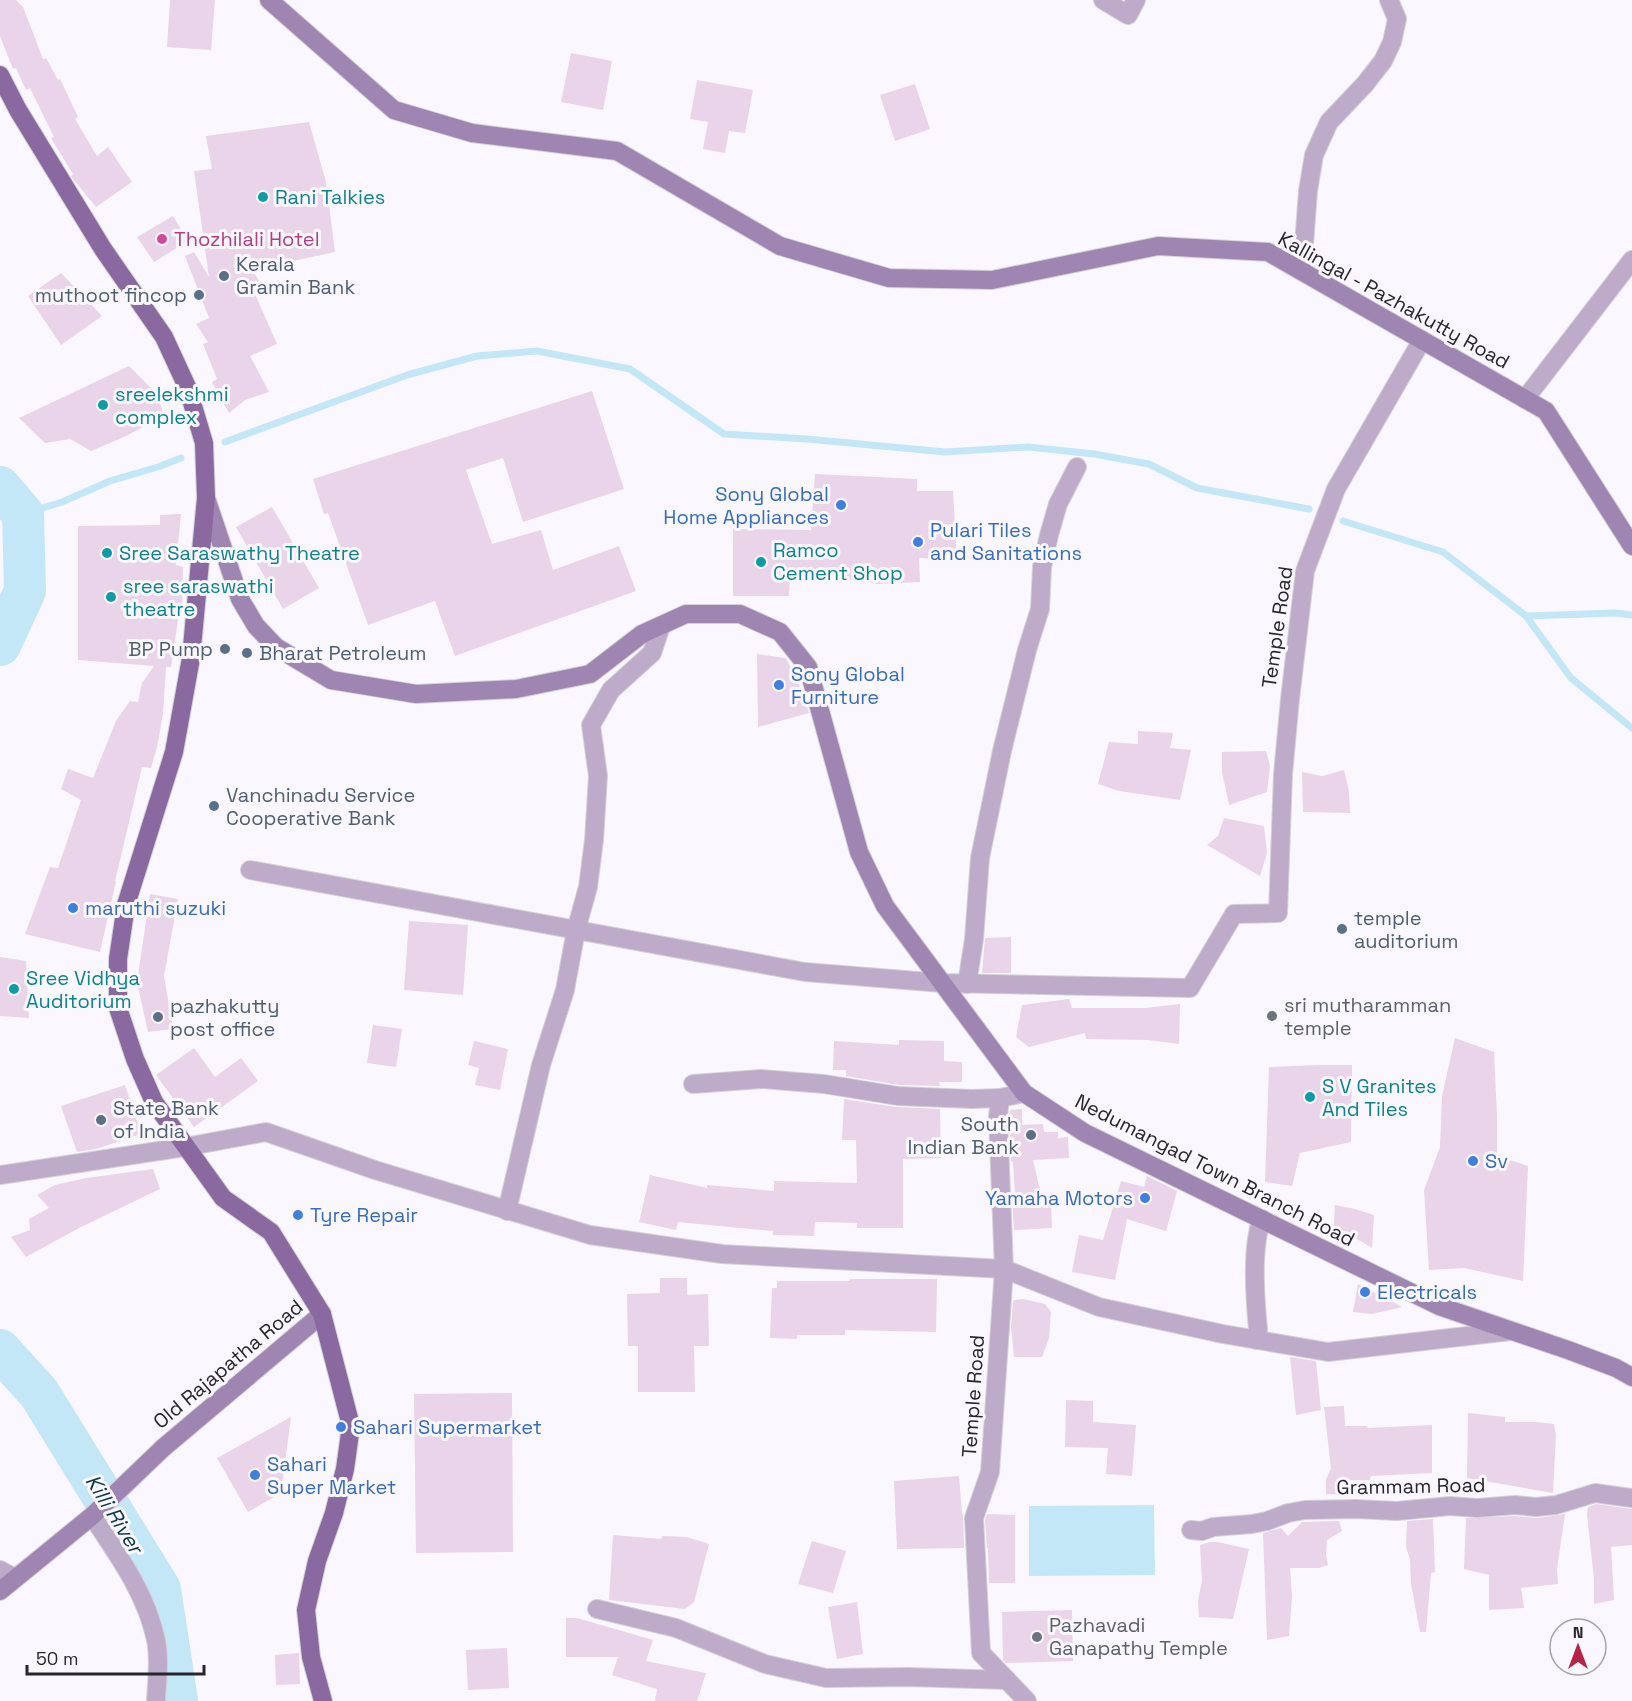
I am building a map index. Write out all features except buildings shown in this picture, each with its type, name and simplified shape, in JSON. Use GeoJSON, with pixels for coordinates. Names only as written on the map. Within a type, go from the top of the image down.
{"type":"FeatureCollection","features":[{"type":"Feature","properties":{"kind":"main road","name":"Kallingal - Pazhakutty Road"},"geometry":{"type":"LineString","coordinates":[[269,0],[394,110],[472,133],[617,151],[780,246],[889,278],[992,280],[1158,246],[1268,252],[1546,411],[1632,546]]}},
{"type":"Feature","properties":{"kind":"main road"},"geometry":{"type":"LineString","coordinates":[[0,75],[18,110],[104,249],[164,337],[188,389],[204,444],[206,498],[191,658],[176,740],[126,905],[118,959],[118,1008],[135,1059],[154,1102],[223,1198],[271,1232],[322,1314],[351,1426],[345,1469],[334,1514],[317,1561],[306,1610],[311,1657],[323,1701]]}},
{"type":"Feature","properties":{"kind":"main road","name":"Nedumangad Town Branch Road"},"geometry":{"type":"LineString","coordinates":[[206,498],[240,599],[256,626],[276,647],[331,680],[416,694],[516,689],[590,674],[642,634],[686,614],[740,614],[780,632],[808,667],[859,852],[885,906],[1024,1093],[1085,1133],[1439,1306],[1616,1368],[1632,1377]]}},
{"type":"Feature","properties":{"kind":"main road","name":"Old Rajapatha Road"},"geometry":{"type":"LineString","coordinates":[[92,1516],[163,1448],[322,1314]]}},
{"type":"Feature","properties":{"kind":"main road"},"geometry":{"type":"LineString","coordinates":[[0,1591],[8,1574],[92,1516]]}},
{"type":"Feature","properties":{"kind":"street"},"geometry":{"type":"LineString","coordinates":[[1103,0],[1128,15],[1136,0]]}},
{"type":"Feature","properties":{"kind":"street"},"geometry":{"type":"LineString","coordinates":[[1302,271],[1308,191],[1314,155],[1329,122],[1383,61],[1392,42],[1397,19],[1389,0]]}},
{"type":"Feature","properties":{"kind":"street"},"geometry":{"type":"LineString","coordinates":[[1525,399],[1632,260]]}},
{"type":"Feature","properties":{"kind":"street","name":"Temple Road"},"geometry":{"type":"LineString","coordinates":[[967,984],[1190,988],[1234,914],[1278,913],[1283,774],[1305,571],[1336,489],[1422,340]]}},
{"type":"Feature","properties":{"kind":"street"},"geometry":{"type":"LineString","coordinates":[[250,870],[805,972],[967,984],[974,939],[980,858],[1002,751],[1027,650],[1040,609],[1042,567],[1048,535],[1058,504],[1077,467]]}},
{"type":"Feature","properties":{"kind":"street"},"geometry":{"type":"LineString","coordinates":[[507,1211],[541,1065],[565,990],[576,930],[588,887],[598,776],[591,725],[611,690],[652,653],[662,626]]}},
{"type":"Feature","properties":{"kind":"street"},"geometry":{"type":"LineString","coordinates":[[693,1084],[761,1079],[824,1084],[898,1096],[972,1099],[1000,1098],[1024,1093]]}},
{"type":"Feature","properties":{"kind":"street","name":"Temple Road"},"geometry":{"type":"LineString","coordinates":[[1000,1098],[998,1117],[1004,1269],[990,1472],[974,1518],[981,1653],[1027,1701]]}},
{"type":"Feature","properties":{"kind":"street"},"geometry":{"type":"LineString","coordinates":[[0,1175],[185,1147],[266,1132],[375,1170],[590,1235],[722,1254],[1004,1269],[1099,1307],[1256,1340],[1328,1352],[1511,1331]]}},
{"type":"Feature","properties":{"kind":"street"},"geometry":{"type":"LineString","coordinates":[[1256,1340],[1258,1329],[1255,1255],[1258,1229],[1262,1219]]}},
{"type":"Feature","properties":{"kind":"street","name":"Grammam Road"},"geometry":{"type":"LineString","coordinates":[[1191,1530],[1202,1531],[1213,1527],[1252,1524],[1305,1510],[1397,1511],[1450,1506],[1477,1508],[1515,1505],[1536,1507],[1556,1505],[1595,1494],[1632,1498]]}},
{"type":"Feature","properties":{"kind":"street"},"geometry":{"type":"LineString","coordinates":[[92,1516],[137,1584],[151,1622],[156,1642],[156,1701]]}},
{"type":"Feature","properties":{"kind":"street"},"geometry":{"type":"LineString","coordinates":[[597,1609],[676,1628],[765,1664],[826,1678],[908,1677],[1007,1680]]}},
{"type":"Feature","properties":{"kind":"water"},"geometry":{"type":"Polygon","coordinates":[[[1154,1505],[1155,1575],[1029,1576],[1029,1506],[1154,1505]]]}},
{"type":"Feature","properties":{"kind":"waterway"},"geometry":{"type":"LineString","coordinates":[[225,442],[407,375],[477,356],[537,351],[630,369],[724,434],[945,452],[1028,447],[1094,454],[1149,464],[1197,488],[1309,509]]}},
{"type":"Feature","properties":{"kind":"waterway"},"geometry":{"type":"LineString","coordinates":[[23,514],[62,502],[110,481],[181,458]]}},
{"type":"Feature","properties":{"kind":"waterway","name":"Killi River"},"geometry":{"type":"LineString","coordinates":[[0,487],[23,514],[25,591],[0,645]]}},
{"type":"Feature","properties":{"kind":"waterway"},"geometry":{"type":"LineString","coordinates":[[1343,521],[1443,552],[1526,616],[1616,613],[1632,615]]}},
{"type":"Feature","properties":{"kind":"waterway"},"geometry":{"type":"LineString","coordinates":[[1526,616],[1571,678],[1632,728]]}},
{"type":"Feature","properties":{"kind":"waterway","name":"Killi River"},"geometry":{"type":"LineString","coordinates":[[0,1350],[39,1393],[160,1589],[177,1701]]}},
{"type":"Feature","properties":{"kind":"place","name":"Rani Talkies"},"geometry":{"type":"Point","coordinates":[263,197]}},
{"type":"Feature","properties":{"kind":"place","name":"Thozhilali Hotel"},"geometry":{"type":"Point","coordinates":[162,239]}},
{"type":"Feature","properties":{"kind":"place","name":"Kerala Gramin Bank"},"geometry":{"type":"Point","coordinates":[224,276]}},
{"type":"Feature","properties":{"kind":"place","name":"muthoot fincop"},"geometry":{"type":"Point","coordinates":[199,295]}},
{"type":"Feature","properties":{"kind":"place","name":"sreelekshmi complex"},"geometry":{"type":"Point","coordinates":[103,405]}},
{"type":"Feature","properties":{"kind":"place","name":"Sony Global Home Appliances"},"geometry":{"type":"Point","coordinates":[841,505]}},
{"type":"Feature","properties":{"kind":"place","name":"Pulari Tiles and Sanitations"},"geometry":{"type":"Point","coordinates":[918,542]}},
{"type":"Feature","properties":{"kind":"place","name":"Sree Saraswathy Theatre"},"geometry":{"type":"Point","coordinates":[107,553]}},
{"type":"Feature","properties":{"kind":"place","name":"Ramco Cement Shop"},"geometry":{"type":"Point","coordinates":[761,562]}},
{"type":"Feature","properties":{"kind":"place","name":"sree saraswathi theatre"},"geometry":{"type":"Point","coordinates":[111,597]}},
{"type":"Feature","properties":{"kind":"place","name":"BP Pump"},"geometry":{"type":"Point","coordinates":[225,649]}},
{"type":"Feature","properties":{"kind":"place","name":"Bharat Petroleum"},"geometry":{"type":"Point","coordinates":[247,653]}},
{"type":"Feature","properties":{"kind":"place","name":"Sony Global Furniture"},"geometry":{"type":"Point","coordinates":[779,685]}},
{"type":"Feature","properties":{"kind":"place","name":"Vanchinadu Service Cooperative Bank"},"geometry":{"type":"Point","coordinates":[214,806]}},
{"type":"Feature","properties":{"kind":"place","name":"maruthi suzuki"},"geometry":{"type":"Point","coordinates":[73,908]}},
{"type":"Feature","properties":{"kind":"place","name":"temple auditorium"},"geometry":{"type":"Point","coordinates":[1342,929]}},
{"type":"Feature","properties":{"kind":"place","name":"Sree Vidhya Auditorium"},"geometry":{"type":"Point","coordinates":[14,989]}},
{"type":"Feature","properties":{"kind":"place","name":"sri mutharamman temple"},"geometry":{"type":"Point","coordinates":[1272,1016]}},
{"type":"Feature","properties":{"kind":"place","name":"pazhakutty post office"},"geometry":{"type":"Point","coordinates":[158,1017]}},
{"type":"Feature","properties":{"kind":"place","name":"S V Granites And Tiles"},"geometry":{"type":"Point","coordinates":[1310,1097]}},
{"type":"Feature","properties":{"kind":"place","name":"State Bank of India"},"geometry":{"type":"Point","coordinates":[101,1120]}},
{"type":"Feature","properties":{"kind":"place","name":"South Indian Bank"},"geometry":{"type":"Point","coordinates":[1031,1135]}},
{"type":"Feature","properties":{"kind":"place","name":"Sv"},"geometry":{"type":"Point","coordinates":[1473,1161]}},
{"type":"Feature","properties":{"kind":"place","name":"Yamaha Motors"},"geometry":{"type":"Point","coordinates":[1145,1198]}},
{"type":"Feature","properties":{"kind":"place","name":"Tyre Repair"},"geometry":{"type":"Point","coordinates":[298,1215]}},
{"type":"Feature","properties":{"kind":"place","name":"Electricals"},"geometry":{"type":"Point","coordinates":[1365,1292]}},
{"type":"Feature","properties":{"kind":"place","name":"Sahari Supermarket"},"geometry":{"type":"Point","coordinates":[341,1427]}},
{"type":"Feature","properties":{"kind":"place","name":"Sahari Super Market"},"geometry":{"type":"Point","coordinates":[255,1475]}},
{"type":"Feature","properties":{"kind":"place","name":"Pazhavadi Ganapathy Temple"},"geometry":{"type":"Point","coordinates":[1037,1637]}}]}
